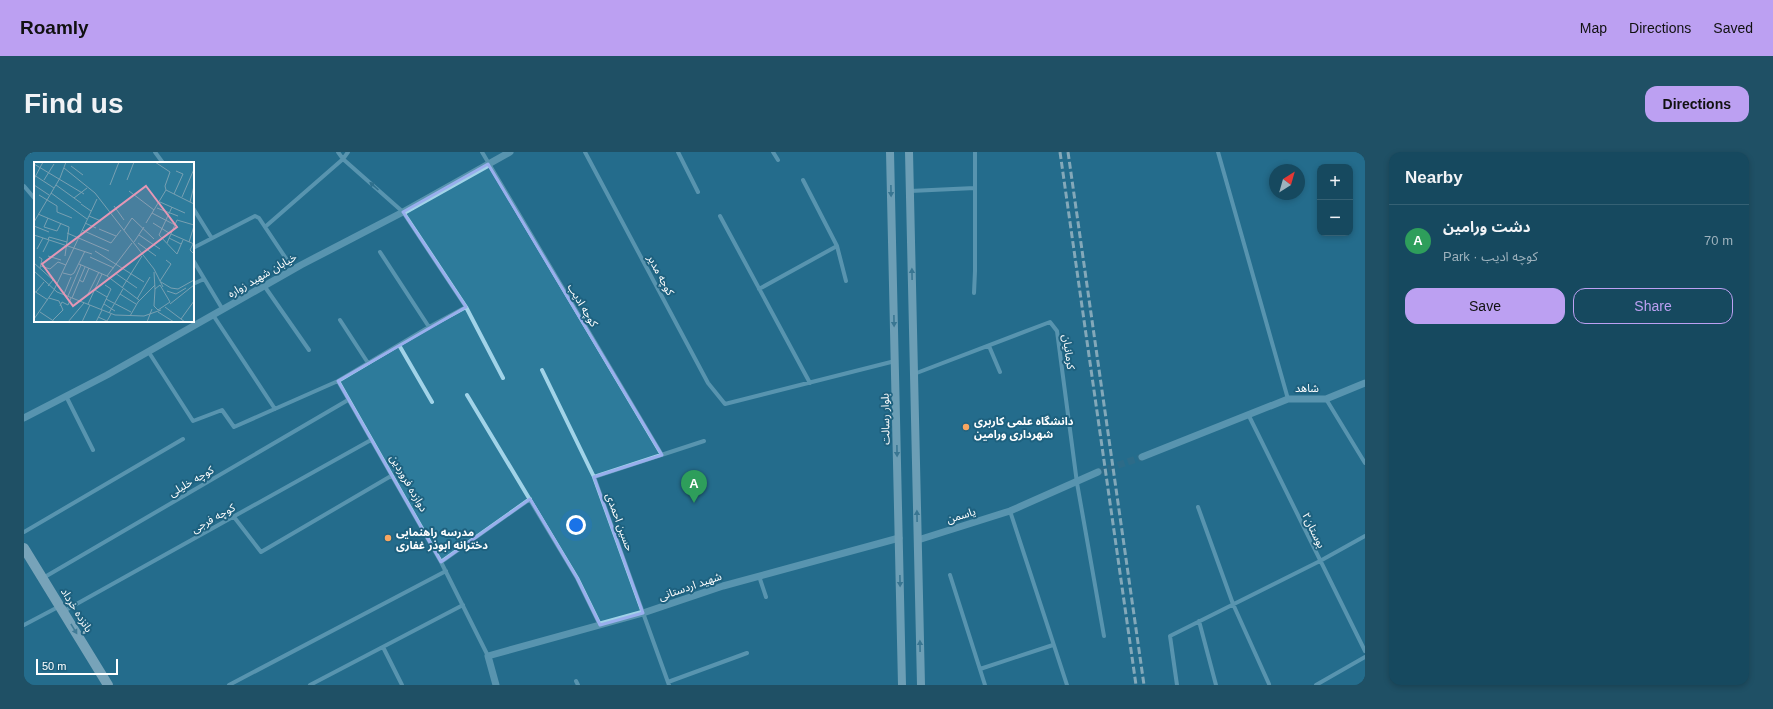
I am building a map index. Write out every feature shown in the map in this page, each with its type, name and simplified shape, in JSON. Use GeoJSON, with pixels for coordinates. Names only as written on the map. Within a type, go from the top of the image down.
{"type":"FeatureCollection","features":[{"type":"Feature","properties":{"kind":"main road","name":"بلوار رسالت"},"geometry":{"type":"LineString","coordinates":[[890,152],[902,685]]}},
{"type":"Feature","properties":{"kind":"main road"},"geometry":{"type":"LineString","coordinates":[[909,152],[921,685]]}},
{"type":"Feature","properties":{"kind":"main road","name":"پانزده خرداد"},"geometry":{"type":"LineString","coordinates":[[24,548],[108,685]]}},
{"type":"Feature","properties":{"kind":"street"},"geometry":{"type":"LineString","coordinates":[[24,154],[29,152]]}},
{"type":"Feature","properties":{"kind":"street"},"geometry":{"type":"LineString","coordinates":[[155,152],[162,162]]}},
{"type":"Feature","properties":{"kind":"street"},"geometry":{"type":"LineString","coordinates":[[338,152],[343,159],[403,212],[466,307],[503,378]]}},
{"type":"Feature","properties":{"kind":"street"},"geometry":{"type":"LineString","coordinates":[[265,227],[343,159],[348,152]]}},
{"type":"Feature","properties":{"kind":"street","name":"کوچه ادیب"},"geometry":{"type":"LineString","coordinates":[[482,152],[662,455]]}},
{"type":"Feature","properties":{"kind":"street","name":"خیابان شهید زواره"},"geometry":{"type":"LineString","coordinates":[[24,418],[223,310],[301,265],[403,212],[510,152]]}},
{"type":"Feature","properties":{"kind":"street","name":"کوچه مدیر"},"geometry":{"type":"LineString","coordinates":[[586,152],[708,383],[725,404],[810,383]]}},
{"type":"Feature","properties":{"kind":"street"},"geometry":{"type":"LineString","coordinates":[[678,152],[698,192]]}},
{"type":"Feature","properties":{"kind":"street"},"geometry":{"type":"LineString","coordinates":[[773,152],[778,160]]}},
{"type":"Feature","properties":{"kind":"street"},"geometry":{"type":"LineString","coordinates":[[974,293],[975,152]]}},
{"type":"Feature","properties":{"kind":"street"},"geometry":{"type":"LineString","coordinates":[[1218,152],[1288,399]]}},
{"type":"Feature","properties":{"kind":"street"},"geometry":{"type":"LineString","coordinates":[[803,180],[837,246],[846,281]]}},
{"type":"Feature","properties":{"kind":"street"},"geometry":{"type":"LineString","coordinates":[[24,186],[34,198]]}},
{"type":"Feature","properties":{"kind":"street"},"geometry":{"type":"LineString","coordinates":[[910,191],[975,188]]}},
{"type":"Feature","properties":{"kind":"street"},"geometry":{"type":"LineString","coordinates":[[194,210],[211,237]]}},
{"type":"Feature","properties":{"kind":"street"},"geometry":{"type":"LineString","coordinates":[[194,247],[211,237],[256,216],[259,218],[291,266]]}},
{"type":"Feature","properties":{"kind":"street"},"geometry":{"type":"LineString","coordinates":[[720,216],[810,383],[895,361]]}},
{"type":"Feature","properties":{"kind":"street"},"geometry":{"type":"LineString","coordinates":[[759,289],[837,246]]}},
{"type":"Feature","properties":{"kind":"street"},"geometry":{"type":"LineString","coordinates":[[380,252],[429,327]]}},
{"type":"Feature","properties":{"kind":"street"},"geometry":{"type":"LineString","coordinates":[[194,262],[223,310]]}},
{"type":"Feature","properties":{"kind":"street"},"geometry":{"type":"LineString","coordinates":[[194,284],[204,279]]}},
{"type":"Feature","properties":{"kind":"street"},"geometry":{"type":"LineString","coordinates":[[265,286],[309,350]]}},
{"type":"Feature","properties":{"kind":"street"},"geometry":{"type":"LineString","coordinates":[[148,351],[193,421],[222,410],[234,426],[338,382],[429,327],[466,307]]}},
{"type":"Feature","properties":{"kind":"street"},"geometry":{"type":"LineString","coordinates":[[213,315],[275,409]]}},
{"type":"Feature","properties":{"kind":"street"},"geometry":{"type":"LineString","coordinates":[[340,320],[368,363]]}},
{"type":"Feature","properties":{"kind":"street","name":"کرمانیان"},"geometry":{"type":"LineString","coordinates":[[914,374],[1050,322],[1057,331],[1077,482]]}},
{"type":"Feature","properties":{"kind":"street"},"geometry":{"type":"LineString","coordinates":[[399,345],[432,402]]}},
{"type":"Feature","properties":{"kind":"street"},"geometry":{"type":"LineString","coordinates":[[989,346],[1000,372]]}},
{"type":"Feature","properties":{"kind":"street","name":"حسین احمدی"},"geometry":{"type":"LineString","coordinates":[[542,370],[594,477],[668,684]]}},
{"type":"Feature","properties":{"kind":"street","name":"دوازده فروردین"},"geometry":{"type":"LineString","coordinates":[[338,382],[446,571],[488,656],[496,685]]}},
{"type":"Feature","properties":{"kind":"street","name":"شاهد"},"geometry":{"type":"LineString","coordinates":[[1142,457],[1249,416],[1288,399],[1326,399],[1365,383]]}},
{"type":"Feature","properties":{"kind":"street"},"geometry":{"type":"LineString","coordinates":[[467,395],[577,578],[600,625]]}},
{"type":"Feature","properties":{"kind":"street"},"geometry":{"type":"LineString","coordinates":[[66,396],[93,450]]}},
{"type":"Feature","properties":{"kind":"street"},"geometry":{"type":"LineString","coordinates":[[1326,399],[1365,463]]}},
{"type":"Feature","properties":{"kind":"street","name":"کوچه خلیلی"},"geometry":{"type":"LineString","coordinates":[[43,578],[348,400]]}},
{"type":"Feature","properties":{"kind":"street","name":"بوستان۲"},"geometry":{"type":"LineString","coordinates":[[1249,416],[1365,651]]}},
{"type":"Feature","properties":{"kind":"street"},"geometry":{"type":"LineString","coordinates":[[24,532],[183,439]]}},
{"type":"Feature","properties":{"kind":"street","name":"کوچه فرجی"},"geometry":{"type":"LineString","coordinates":[[24,625],[62,609],[234,517],[371,440]]}},
{"type":"Feature","properties":{"kind":"street"},"geometry":{"type":"LineString","coordinates":[[594,477],[704,441]]}},
{"type":"Feature","properties":{"kind":"street","name":"یاسمن"},"geometry":{"type":"LineString","coordinates":[[918,540],[1010,511],[1098,472]]}},
{"type":"Feature","properties":{"kind":"street"},"geometry":{"type":"LineString","coordinates":[[234,517],[261,552],[391,476]]}},
{"type":"Feature","properties":{"kind":"street"},"geometry":{"type":"LineString","coordinates":[[1077,482],[1104,636]]}},
{"type":"Feature","properties":{"kind":"street"},"geometry":{"type":"LineString","coordinates":[[441,562],[530,499]]}},
{"type":"Feature","properties":{"kind":"street"},"geometry":{"type":"LineString","coordinates":[[1198,507],[1233,604],[1269,684]]}},
{"type":"Feature","properties":{"kind":"street"},"geometry":{"type":"LineString","coordinates":[[1010,511],[1067,685]]}},
{"type":"Feature","properties":{"kind":"street"},"geometry":{"type":"LineString","coordinates":[[1177,685],[1170,636],[1320,561],[1365,536]]}},
{"type":"Feature","properties":{"kind":"street","name":"شهید اردستانی"},"geometry":{"type":"LineString","coordinates":[[488,656],[643,613],[723,586],[899,538]]}},
{"type":"Feature","properties":{"kind":"street"},"geometry":{"type":"LineString","coordinates":[[229,685],[446,571]]}},
{"type":"Feature","properties":{"kind":"street"},"geometry":{"type":"LineString","coordinates":[[950,575],[985,685]]}},
{"type":"Feature","properties":{"kind":"street"},"geometry":{"type":"LineString","coordinates":[[760,576],[766,598]]}},
{"type":"Feature","properties":{"kind":"street"},"geometry":{"type":"LineString","coordinates":[[310,685],[463,605]]}},
{"type":"Feature","properties":{"kind":"street"},"geometry":{"type":"LineString","coordinates":[[1199,621],[1216,685]]}},
{"type":"Feature","properties":{"kind":"street"},"geometry":{"type":"LineString","coordinates":[[980,669],[1053,645]]}},
{"type":"Feature","properties":{"kind":"street"},"geometry":{"type":"LineString","coordinates":[[383,647],[402,685]]}},
{"type":"Feature","properties":{"kind":"street"},"geometry":{"type":"LineString","coordinates":[[668,684],[747,652]]}},
{"type":"Feature","properties":{"kind":"street"},"geometry":{"type":"LineString","coordinates":[[1316,685],[1365,657]]}},
{"type":"Feature","properties":{"kind":"highlighted area"},"geometry":{"type":"Polygon","coordinates":[[[488,164],[662,455],[594,477],[643,613],[600,625],[577,578],[530,499],[441,562],[338,381],[466,307],[403,212],[488,164]]]}},
{"type":"Feature","properties":{"kind":"shaded area"},"geometry":{"type":"Polygon","coordinates":[[[24,152],[1365,152],[1365,685],[24,685],[24,152]]]}},
{"type":"Feature","properties":{"kind":"tunnel"},"geometry":{"type":"LineString","coordinates":[[1098,472],[1142,457]]}},
{"type":"Feature","properties":{"kind":"railway"},"geometry":{"type":"LineString","coordinates":[[1060,152],[1136,685]]}},
{"type":"Feature","properties":{"kind":"railway"},"geometry":{"type":"LineString","coordinates":[[1068,152],[1144,685]]}},
{"type":"Feature","properties":{"kind":"place","name":"دانشگاه علمی کاربری شهرداری ورامین"},"geometry":{"type":"Point","coordinates":[966,427]}},
{"type":"Feature","properties":{"kind":"place","name":"دشت ورامین"},"geometry":{"type":"Point","coordinates":[694,503]}},
{"type":"Feature","properties":{"kind":"place","name":"مدرسه راهنمایی دخترانه ابوذر غفاری"},"geometry":{"type":"Point","coordinates":[388,538]}}]}
